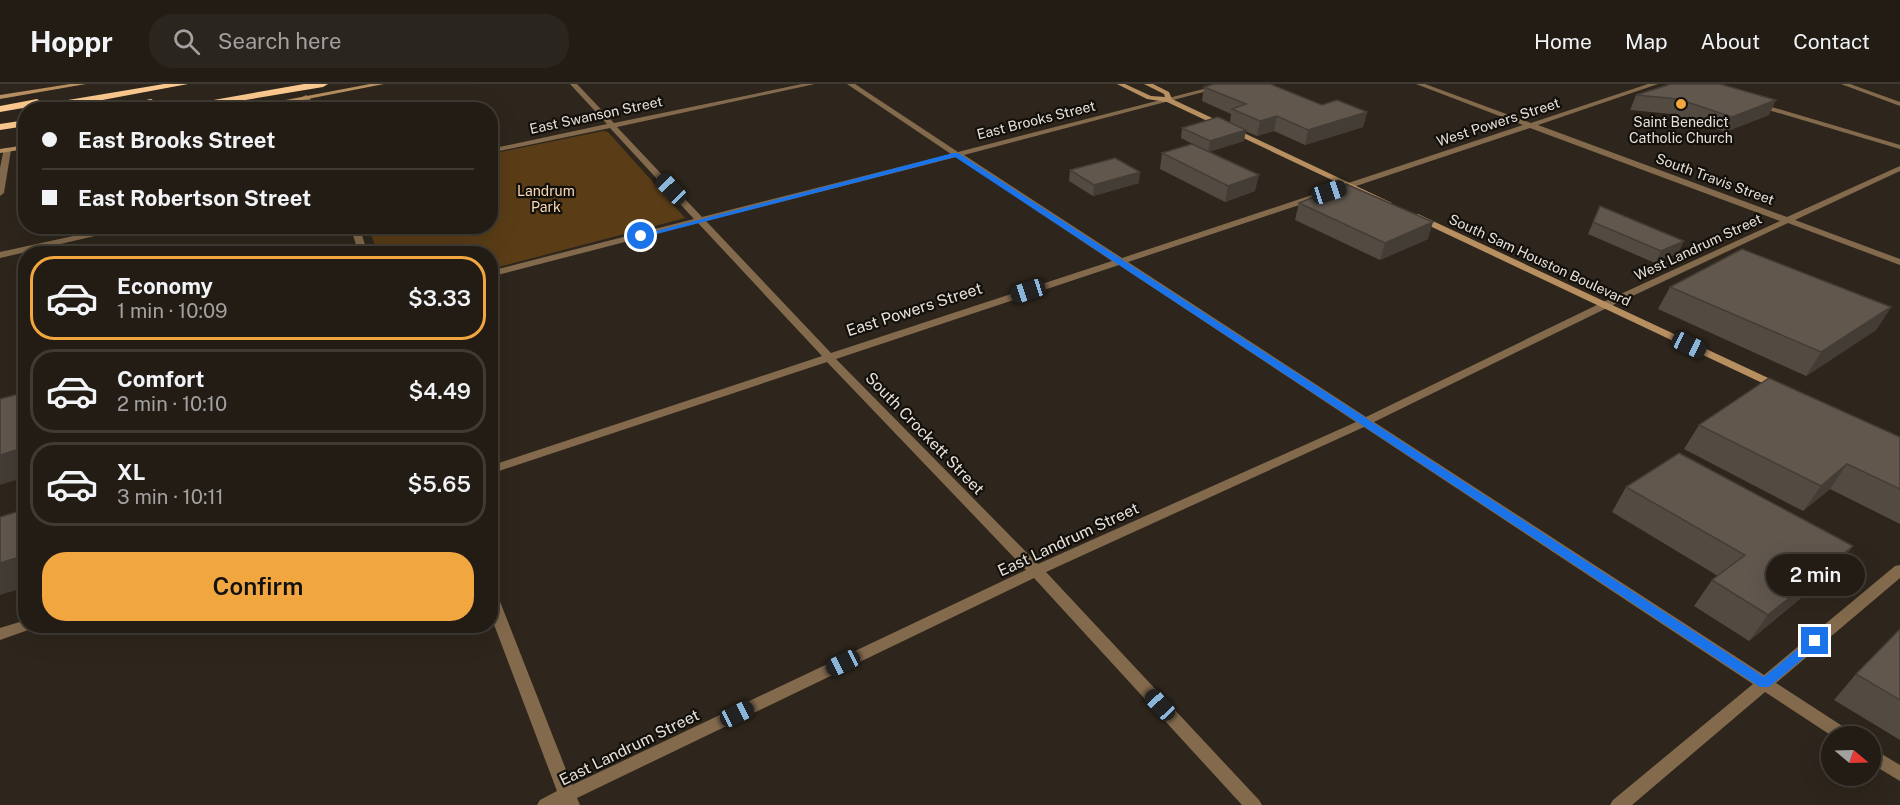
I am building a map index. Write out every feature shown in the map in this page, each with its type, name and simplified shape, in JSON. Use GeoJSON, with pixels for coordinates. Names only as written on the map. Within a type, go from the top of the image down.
{"type":"FeatureCollection","features":[{"type":"Feature","properties":{"kind":"highway"},"geometry":{"type":"LineString","coordinates":[[39,102],[139,84]]}},
{"type":"Feature","properties":{"kind":"highway"},"geometry":{"type":"LineString","coordinates":[[74,102],[183,84]]}},
{"type":"Feature","properties":{"kind":"highway"},"geometry":{"type":"LineString","coordinates":[[152,102],[257,84]]}},
{"type":"Feature","properties":{"kind":"highway"},"geometry":{"type":"LineString","coordinates":[[212,102],[323,84]]}},
{"type":"Feature","properties":{"kind":"highway"},"geometry":{"type":"LineString","coordinates":[[0,109],[18,106]]}},
{"type":"Feature","properties":{"kind":"highway"},"geometry":{"type":"LineString","coordinates":[[0,114],[18,111]]}},
{"type":"Feature","properties":{"kind":"highway"},"geometry":{"type":"LineString","coordinates":[[0,127],[18,124]]}},
{"type":"Feature","properties":{"kind":"highway"},"geometry":{"type":"LineString","coordinates":[[0,134],[18,131]]}},
{"type":"Feature","properties":{"kind":"main road"},"geometry":{"type":"LineString","coordinates":[[0,97],[84,84]]}},
{"type":"Feature","properties":{"kind":"main road"},"geometry":{"type":"LineString","coordinates":[[279,102],[381,84]]}},
{"type":"Feature","properties":{"kind":"main road","name":"South Sam Houston Boulevard"},"geometry":{"type":"LineString","coordinates":[[1120,84],[1149,98],[1169,100],[1785,389]]}},
{"type":"Feature","properties":{"kind":"main road","name":"South Sam Houston Boulevard"},"geometry":{"type":"LineString","coordinates":[[1147,84],[1167,93],[1169,100]]}},
{"type":"Feature","properties":{"kind":"street","name":"South Crockett Street"},"geometry":{"type":"LineString","coordinates":[[573,84],[828,357],[1036,571],[1253,805]]}},
{"type":"Feature","properties":{"kind":"street","name":"East Swanson Street"},"geometry":{"type":"LineString","coordinates":[[498,149],[812,84]]}},
{"type":"Feature","properties":{"kind":"street"},"geometry":{"type":"LineString","coordinates":[[850,84],[1829,726]]}},
{"type":"Feature","properties":{"kind":"street","name":"East Brooks Street"},"geometry":{"type":"LineString","coordinates":[[498,272],[1231,84]]}},
{"type":"Feature","properties":{"kind":"street","name":"South Travis Street"},"geometry":{"type":"LineString","coordinates":[[1419,84],[1900,262]]}},
{"type":"Feature","properties":{"kind":"street","name":"West Powers Street"},"geometry":{"type":"LineString","coordinates":[[1350,185],[1655,84]]}},
{"type":"Feature","properties":{"kind":"street"},"geometry":{"type":"LineString","coordinates":[[1844,84],[1900,104]]}},
{"type":"Feature","properties":{"kind":"street"},"geometry":{"type":"LineString","coordinates":[[306,97],[308,102]]}},
{"type":"Feature","properties":{"kind":"street"},"geometry":{"type":"LineString","coordinates":[[1744,100],[1900,147]]}},
{"type":"Feature","properties":{"kind":"street"},"geometry":{"type":"LineString","coordinates":[[0,193],[4,151]]}},
{"type":"Feature","properties":{"kind":"street","name":"West Landrum Street"},"geometry":{"type":"LineString","coordinates":[[1605,305],[1900,168]]}},
{"type":"Feature","properties":{"kind":"street","name":"East Powers Street"},"geometry":{"type":"LineString","coordinates":[[498,467],[1350,185]]}},
{"type":"Feature","properties":{"kind":"street"},"geometry":{"type":"LineString","coordinates":[[42,246],[97,234]]}},
{"type":"Feature","properties":{"kind":"street"},"geometry":{"type":"LineString","coordinates":[[0,255],[18,251]]}},
{"type":"Feature","properties":{"kind":"street","name":"East Landrum Street"},"geometry":{"type":"LineString","coordinates":[[546,805],[569,800],[1036,571],[1365,422],[1605,305]]}},
{"type":"Feature","properties":{"kind":"street"},"geometry":{"type":"LineString","coordinates":[[1619,805],[1900,570]]}},
{"type":"Feature","properties":{"kind":"street"},"geometry":{"type":"LineString","coordinates":[[498,615],[569,800]]}},
{"type":"Feature","properties":{"kind":"street"},"geometry":{"type":"LineString","coordinates":[[0,634],[18,628]]}},
{"type":"Feature","properties":{"kind":"street"},"geometry":{"type":"LineString","coordinates":[[1881,761],[1900,774]]}},
{"type":"Feature","properties":{"kind":"green space","name":"Landrum Park"},"geometry":{"type":"Polygon","coordinates":[[[603,131],[608,132],[685,218],[498,267],[498,246],[375,246],[371,234],[498,234],[498,153],[603,131]]]}},
{"type":"Feature","properties":{"kind":"building"},"geometry":{"type":"Polygon","coordinates":[[[1214,84],[1270,84],[1322,105],[1337,100],[1367,112],[1308,130],[1277,116],[1260,121],[1232,109],[1246,104],[1204,87],[1214,84]]]}},
{"type":"Feature","properties":{"kind":"building"},"geometry":{"type":"Polygon","coordinates":[[[1671,84],[1720,84],[1776,100],[1732,117],[1678,99],[1636,95],[1671,84]]]}},
{"type":"Feature","properties":{"kind":"building"},"geometry":{"type":"Polygon","coordinates":[[[1218,117],[1246,130],[1210,141],[1182,128],[1218,117]]]}},
{"type":"Feature","properties":{"kind":"building"},"geometry":{"type":"Polygon","coordinates":[[[1192,144],[1259,175],[1228,186],[1162,153],[1192,144]]]}},
{"type":"Feature","properties":{"kind":"building"},"geometry":{"type":"Polygon","coordinates":[[[1115,158],[1140,172],[1094,185],[1070,170],[1115,158]]]}},
{"type":"Feature","properties":{"kind":"building"},"geometry":{"type":"Polygon","coordinates":[[[1346,184],[1433,222],[1385,243],[1299,203],[1346,184]]]}},
{"type":"Feature","properties":{"kind":"building"},"geometry":{"type":"Polygon","coordinates":[[[1600,206],[1684,241],[1661,251],[1593,222],[1600,206]]]}},
{"type":"Feature","properties":{"kind":"building"},"geometry":{"type":"Polygon","coordinates":[[[1742,249],[1891,307],[1821,352],[1670,287],[1742,249]]]}},
{"type":"Feature","properties":{"kind":"building"},"geometry":{"type":"Polygon","coordinates":[[[1769,378],[1900,437],[1900,489],[1847,464],[1821,486],[1699,425],[1769,378]]]}},
{"type":"Feature","properties":{"kind":"building"},"geometry":{"type":"Polygon","coordinates":[[[18,394],[18,449],[0,455],[0,399],[18,394]]]}},
{"type":"Feature","properties":{"kind":"building"},"geometry":{"type":"Polygon","coordinates":[[[1679,453],[1853,546],[1768,615],[1712,580],[1745,555],[1626,487],[1679,453]]]}},
{"type":"Feature","properties":{"kind":"building"},"geometry":{"type":"Polygon","coordinates":[[[18,511],[18,557],[0,563],[0,517],[18,511]]]}},
{"type":"Feature","properties":{"kind":"building"},"geometry":{"type":"Polygon","coordinates":[[[1900,629],[1900,700],[1856,674],[1900,629]]]}},
{"type":"Feature","properties":{"kind":"place","name":"Saint Benedict Catholic Church"},"geometry":{"type":"Point","coordinates":[1681,104]}},
{"type":"Feature","properties":{"kind":"route"},"geometry":{"type":"LineString","coordinates":[[641,236],[956,155],[1765,684],[1815,641]]}}]}
